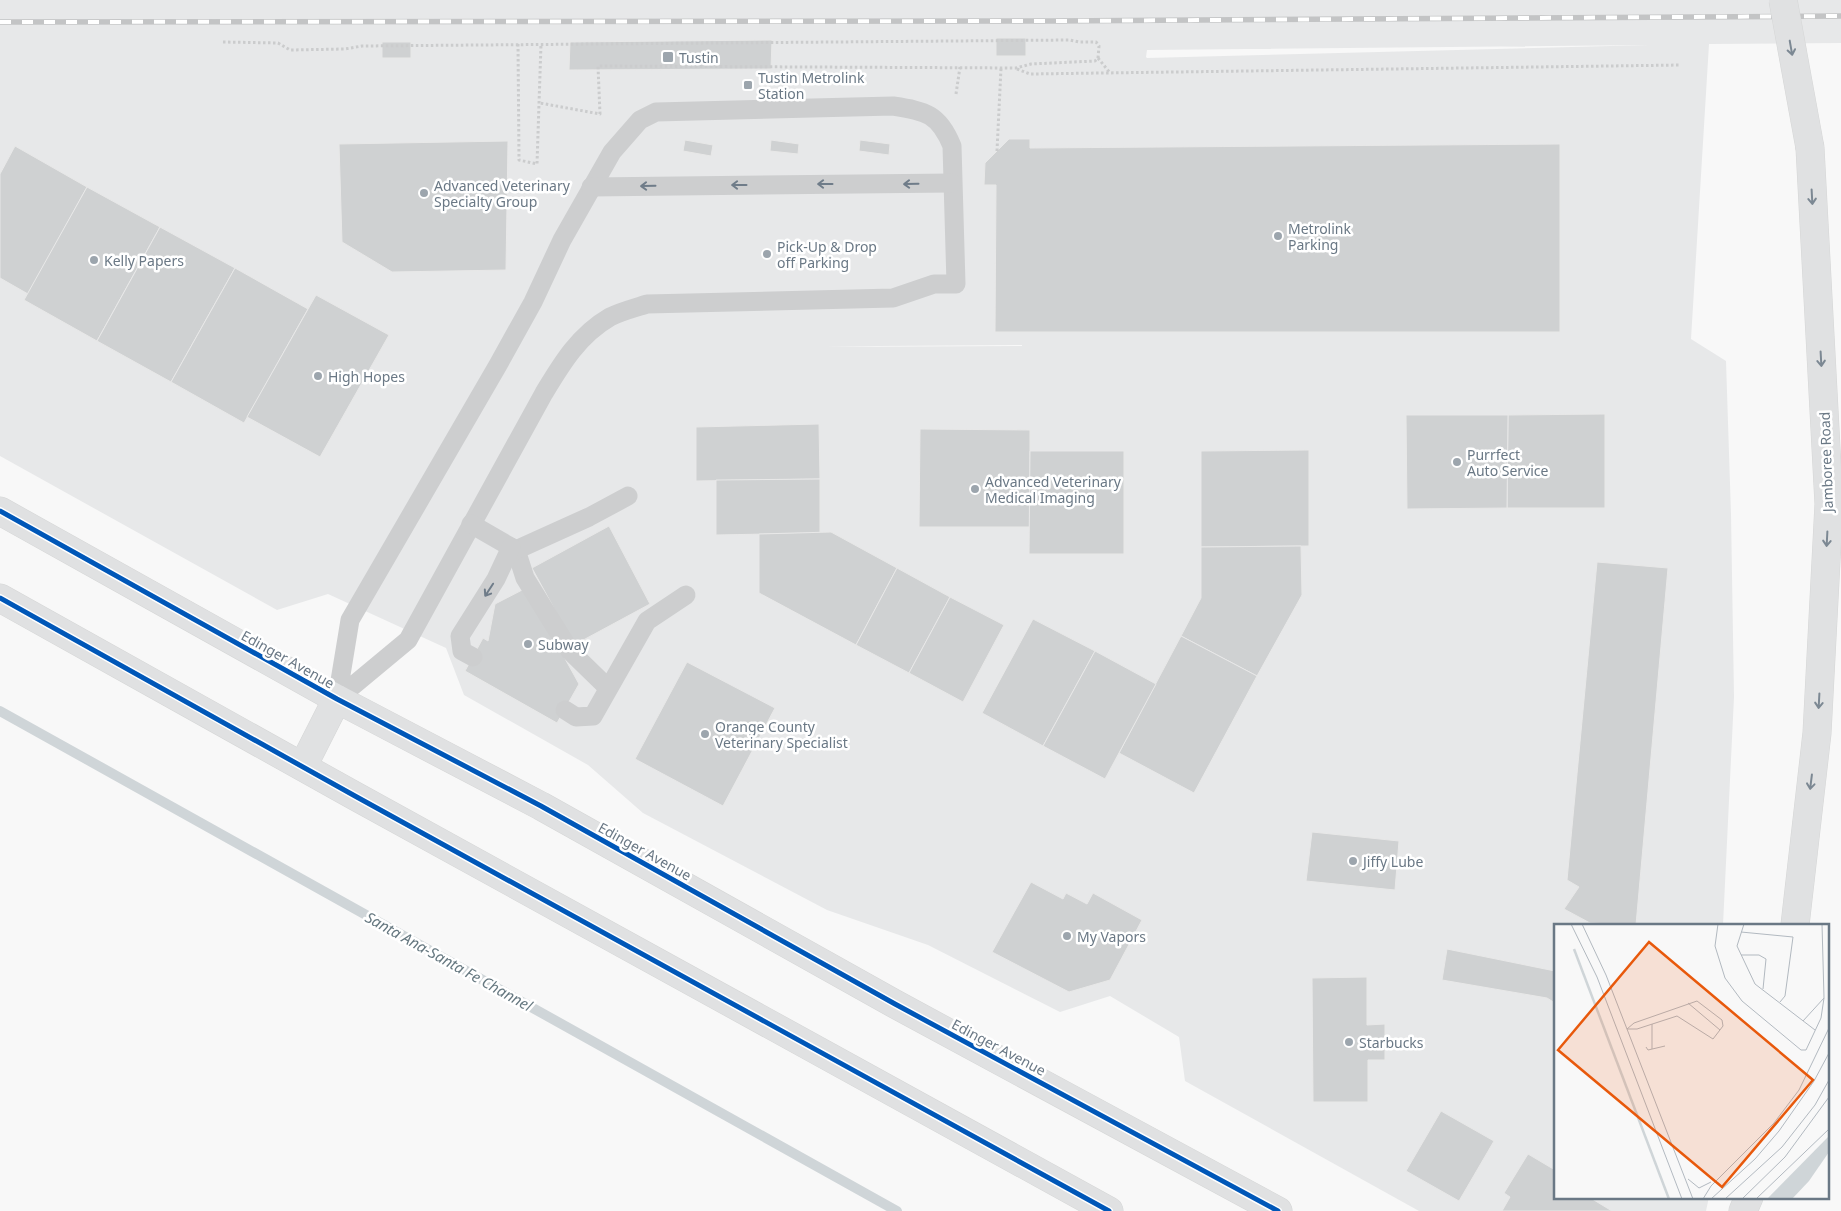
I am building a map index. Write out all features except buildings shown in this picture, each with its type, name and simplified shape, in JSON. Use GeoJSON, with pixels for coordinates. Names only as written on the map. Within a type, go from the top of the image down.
{"type":"FeatureCollection","features":[{"type":"Feature","properties":{"kind":"main road","name":"Jamboree Road"},"geometry":{"type":"LineString","coordinates":[[1783,0],[1810,148],[1829,504],[1817,733],[1795,924]]}},
{"type":"Feature","properties":{"kind":"main road","name":"Edinger Avenue"},"geometry":{"type":"LineString","coordinates":[[0,511],[337,699],[541,806],[895,1004],[1278,1211]]}},
{"type":"Feature","properties":{"kind":"main road"},"geometry":{"type":"LineString","coordinates":[[0,598],[1109,1211]]}},
{"type":"Feature","properties":{"kind":"main road"},"geometry":{"type":"LineString","coordinates":[[303,766],[337,699]]}},
{"type":"Feature","properties":{"kind":"main road"},"geometry":{"type":"LineString","coordinates":[[1743,1211],[1749,1198]]}},
{"type":"Feature","properties":{"kind":"main road"},"geometry":{"type":"LineString","coordinates":[[1764,1211],[1765,1198]]}},
{"type":"Feature","properties":{"kind":"lane"},"geometry":{"type":"LineString","coordinates":[[893,106],[917,109],[935,119],[946,132],[952,146],[956,284],[934,284],[893,298],[648,304],[612,316],[592,329],[578,342],[561,364],[408,640],[337,699],[350,620],[533,302],[562,240],[591,187],[612,152],[640,120],[656,112],[893,106]]}},
{"type":"Feature","properties":{"kind":"lane"},"geometry":{"type":"LineString","coordinates":[[591,187],[952,183]]}},
{"type":"Feature","properties":{"kind":"lane"},"geometry":{"type":"LineString","coordinates":[[473,656],[462,651],[460,636],[514,548],[589,517],[628,496]]}},
{"type":"Feature","properties":{"kind":"lane"},"geometry":{"type":"LineString","coordinates":[[471,524],[514,548],[525,578],[570,651],[608,688]]}},
{"type":"Feature","properties":{"kind":"lane"},"geometry":{"type":"LineString","coordinates":[[565,710],[576,717],[593,716],[647,621],[686,595]]}},
{"type":"Feature","properties":{"kind":"path"},"geometry":{"type":"LineString","coordinates":[[223,42],[278,43],[290,50],[344,49],[362,46],[518,44],[1070,40],[1096,42],[1099,46],[1098,58],[1111,73]]}},
{"type":"Feature","properties":{"kind":"path"},"geometry":{"type":"LineString","coordinates":[[518,44],[519,160],[537,164],[541,44]]}},
{"type":"Feature","properties":{"kind":"path"},"geometry":{"type":"LineString","coordinates":[[540,103],[600,114],[598,66],[1016,68],[1031,64],[1095,61],[1098,58]]}},
{"type":"Feature","properties":{"kind":"path"},"geometry":{"type":"LineString","coordinates":[[1016,68],[1030,74],[1681,65]]}},
{"type":"Feature","properties":{"kind":"path"},"geometry":{"type":"LineString","coordinates":[[956,94],[960,67]]}},
{"type":"Feature","properties":{"kind":"path"},"geometry":{"type":"LineString","coordinates":[[997,151],[1001,68]]}},
{"type":"Feature","properties":{"kind":"shaded area"},"geometry":{"type":"Polygon","coordinates":[[[0,0],[1841,0],[1841,43],[1709,44],[1691,339],[1726,361],[1734,697],[1723,924],[1554,924],[1554,1198],[1709,1198],[1706,1211],[1419,1211],[1185,1081],[1179,1037],[1110,996],[1060,1012],[928,945],[827,910],[643,813],[588,765],[464,695],[446,648],[328,594],[277,610],[0,456],[0,0]],[[1649,45],[1147,50],[1147,58],[1649,45]],[[1022,345],[826,347],[1022,346],[1022,345]]]}},
{"type":"Feature","properties":{"kind":"waterway","name":"Santa Ana-Santa Fe Channel"},"geometry":{"type":"LineString","coordinates":[[0,711],[897,1211]]}},
{"type":"Feature","properties":{"kind":"railway"},"geometry":{"type":"LineString","coordinates":[[0,22],[1053,21],[1841,16]]}},
{"type":"Feature","properties":{"kind":"cycle path"},"geometry":{"type":"LineString","coordinates":[[0,511],[337,699],[541,806],[895,1004],[1278,1211]]}},
{"type":"Feature","properties":{"kind":"cycle path"},"geometry":{"type":"LineString","coordinates":[[0,598],[355,796],[1109,1211]]}},
{"type":"Feature","properties":{"kind":"place","name":"Tustin"},"geometry":{"type":"Point","coordinates":[668,57]}},
{"type":"Feature","properties":{"kind":"place","name":"Tustin Metrolink Station"},"geometry":{"type":"Point","coordinates":[748,85]}},
{"type":"Feature","properties":{"kind":"place","name":"Advanced Veterinary Specialty Group"},"geometry":{"type":"Point","coordinates":[424,193]}},
{"type":"Feature","properties":{"kind":"place","name":"Metrolink Parking"},"geometry":{"type":"Point","coordinates":[1278,236]}},
{"type":"Feature","properties":{"kind":"place","name":"Pick-Up & Drop off Parking"},"geometry":{"type":"Point","coordinates":[767,254]}},
{"type":"Feature","properties":{"kind":"place","name":"Kelly Papers"},"geometry":{"type":"Point","coordinates":[94,260]}},
{"type":"Feature","properties":{"kind":"place","name":"High Hopes"},"geometry":{"type":"Point","coordinates":[318,376]}},
{"type":"Feature","properties":{"kind":"place","name":"Purrfect Auto Service"},"geometry":{"type":"Point","coordinates":[1457,462]}},
{"type":"Feature","properties":{"kind":"place","name":"Advanced Veterinary Medical Imaging"},"geometry":{"type":"Point","coordinates":[975,489]}},
{"type":"Feature","properties":{"kind":"place","name":"Subway"},"geometry":{"type":"Point","coordinates":[528,644]}},
{"type":"Feature","properties":{"kind":"place","name":"Orange County Veterinary Specialist"},"geometry":{"type":"Point","coordinates":[705,734]}},
{"type":"Feature","properties":{"kind":"place","name":"Jiffy Lube"},"geometry":{"type":"Point","coordinates":[1353,861]}},
{"type":"Feature","properties":{"kind":"place","name":"My Vapors"},"geometry":{"type":"Point","coordinates":[1067,936]}},
{"type":"Feature","properties":{"kind":"place","name":"Starbucks"},"geometry":{"type":"Point","coordinates":[1349,1042]}}]}
